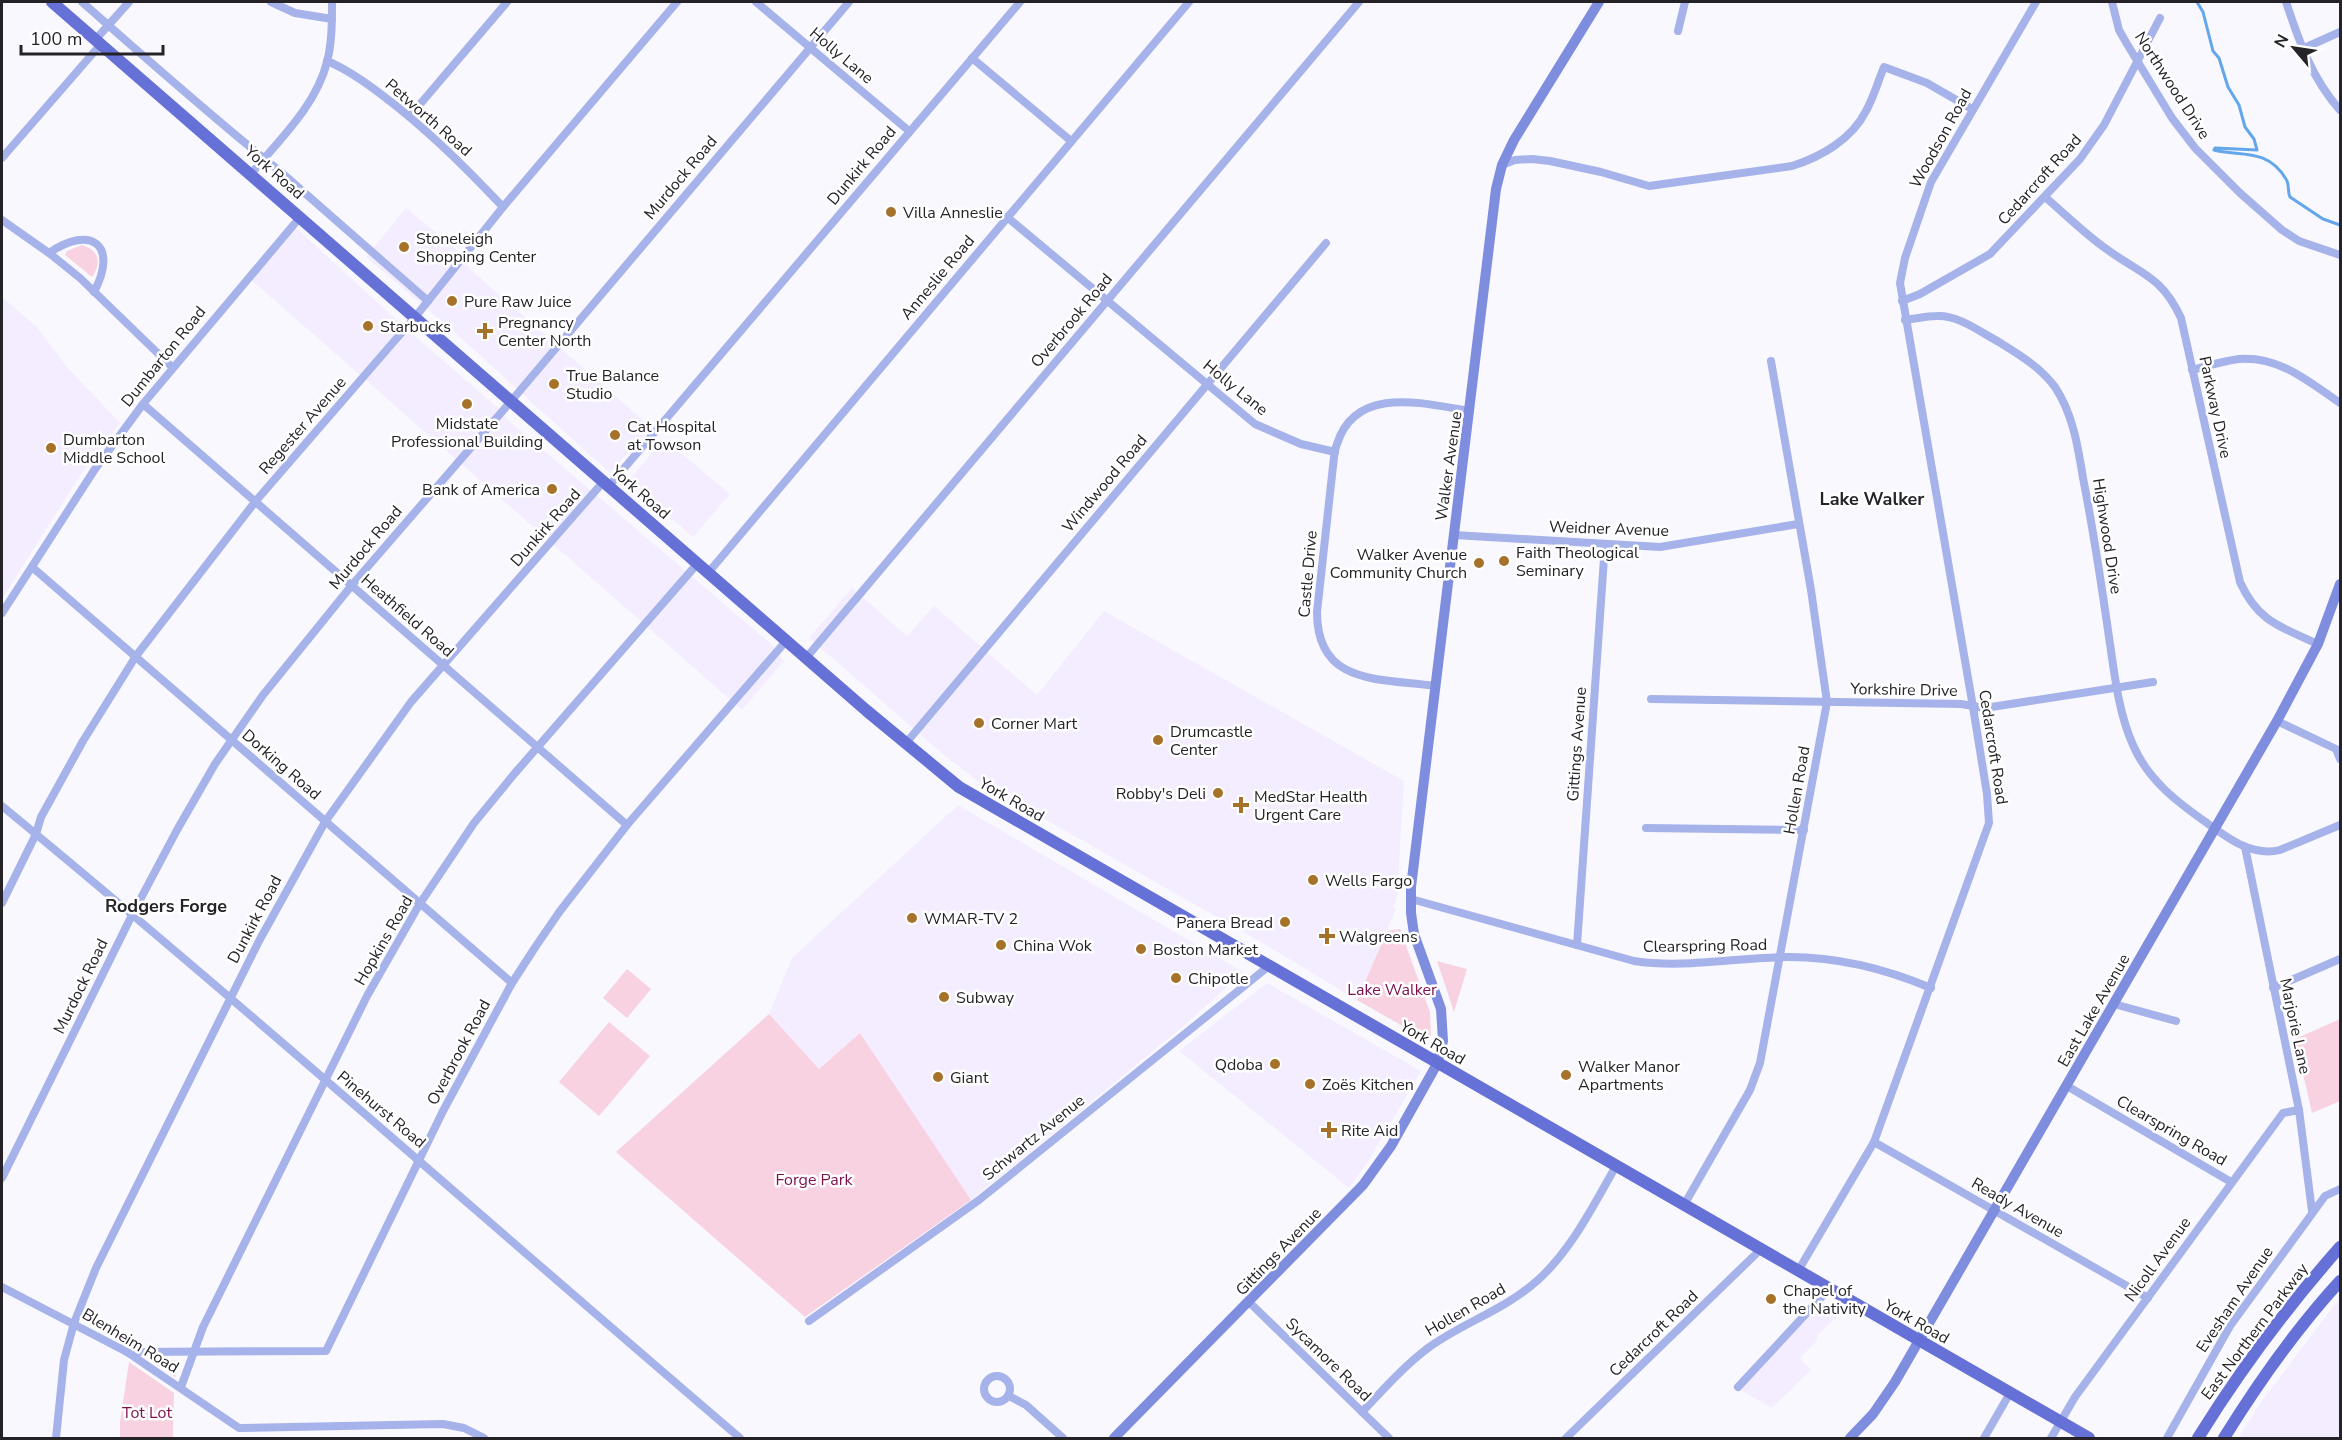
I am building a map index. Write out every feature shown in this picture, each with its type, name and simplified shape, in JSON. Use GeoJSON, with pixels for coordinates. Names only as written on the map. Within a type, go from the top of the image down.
{"type":"FeatureCollection","features":[{"type":"Feature","properties":{"kind":"main road","name":"York Road"},"geometry":{"type":"LineString","coordinates":[[52,2],[416,316],[786,641],[965,790],[2089,1438]]}},
{"type":"Feature","properties":{"kind":"main road","name":"East Northern Parkway"},"geometry":{"type":"LineString","coordinates":[[2198,1438],[2250,1359],[2285,1312],[2340,1247]]}},
{"type":"Feature","properties":{"kind":"main road"},"geometry":{"type":"LineString","coordinates":[[2224,1438],[2268,1372],[2340,1281]]}},
{"type":"Feature","properties":{"kind":"street","name":"York Road"},"geometry":{"type":"LineString","coordinates":[[82,2],[428,301]]}},
{"type":"Feature","properties":{"kind":"street"},"geometry":{"type":"LineString","coordinates":[[2,158],[99,42],[108,25],[129,2]]}},
{"type":"Feature","properties":{"kind":"street"},"geometry":{"type":"LineString","coordinates":[[271,2],[296,14],[332,19]]}},
{"type":"Feature","properties":{"kind":"street"},"geometry":{"type":"LineString","coordinates":[[251,174],[306,106],[321,79],[327,61],[332,2]]}},
{"type":"Feature","properties":{"kind":"street"},"geometry":{"type":"LineString","coordinates":[[410,116],[507,2]]}},
{"type":"Feature","properties":{"kind":"street","name":"Regester Avenue"},"geometry":{"type":"LineString","coordinates":[[2,903],[36,834],[41,818],[83,741],[136,656],[255,502],[416,316],[503,207],[677,2]]}},
{"type":"Feature","properties":{"kind":"street","name":"Holly Lane"},"geometry":{"type":"LineString","coordinates":[[756,2],[909,131]]}},
{"type":"Feature","properties":{"kind":"street","name":"Murdock Road"},"geometry":{"type":"LineString","coordinates":[[2,1178],[132,915],[200,789],[232,740],[289,661],[352,585],[849,2]]}},
{"type":"Feature","properties":{"kind":"street","name":"Dunkirk Road"},"geometry":{"type":"LineString","coordinates":[[56,1438],[64,1360],[74,1323],[96,1268],[283,895],[325,822],[411,702],[607,484],[1020,2]]}},
{"type":"Feature","properties":{"kind":"street","name":"Anneslie Road"},"geometry":{"type":"LineString","coordinates":[[708,573],[1189,2]]}},
{"type":"Feature","properties":{"kind":"street","name":"Overbrook Road"},"geometry":{"type":"LineString","coordinates":[[806,657],[1359,2]]}},
{"type":"Feature","properties":{"kind":"street","name":"Walker Avenue"},"geometry":{"type":"LineString","coordinates":[[1437,1064],[1443,1041],[1443,1017],[1414,934],[1411,899],[1493,215],[1502,165],[1520,131],[1599,2]]}},
{"type":"Feature","properties":{"kind":"street"},"geometry":{"type":"LineString","coordinates":[[1678,31],[1685,2]]}},
{"type":"Feature","properties":{"kind":"street","name":"Woodson Road"},"geometry":{"type":"LineString","coordinates":[[1902,301],[1901,274],[1922,203],[1931,182],[2036,2]]}},
{"type":"Feature","properties":{"kind":"street","name":"Northwood Drive"},"geometry":{"type":"LineString","coordinates":[[2112,2],[2119,30],[2137,62],[2172,118],[2195,148],[2240,193],[2282,230],[2299,241],[2340,255]]}},
{"type":"Feature","properties":{"kind":"street"},"geometry":{"type":"LineString","coordinates":[[2286,2],[2302,48],[2316,78],[2340,110]]}},
{"type":"Feature","properties":{"kind":"street","name":"Cedarcroft Road"},"geometry":{"type":"LineString","coordinates":[[1798,1272],[1874,1142],[1989,823],[1987,794],[1973,707],[1902,301],[1920,294],[1990,254],[2045,197],[2094,141],[2160,18]]}},
{"type":"Feature","properties":{"kind":"street"},"geometry":{"type":"LineString","coordinates":[[2302,48],[2340,32]]}},
{"type":"Feature","properties":{"kind":"street"},"geometry":{"type":"LineString","coordinates":[[972,58],[1071,141]]}},
{"type":"Feature","properties":{"kind":"street","name":"Petworth Road"},"geometry":{"type":"LineString","coordinates":[[327,61],[350,73],[410,116],[463,164],[503,207]]}},
{"type":"Feature","properties":{"kind":"street"},"geometry":{"type":"LineString","coordinates":[[1502,165],[1524,160],[1550,161],[1649,186],[1784,168],[1808,161],[1826,152],[1854,129],[1866,111],[1884,67],[1927,83],[1972,109]]}},
{"type":"Feature","properties":{"kind":"street","name":"Parkway Drive"},"geometry":{"type":"LineString","coordinates":[[2045,197],[2105,249],[2149,276],[2166,291],[2181,318],[2240,582],[2252,605],[2271,622],[2318,644]]}},
{"type":"Feature","properties":{"kind":"street","name":"Dumbarton Road"},"geometry":{"type":"LineString","coordinates":[[2,613],[90,477],[143,404],[301,216]]}},
{"type":"Feature","properties":{"kind":"street","name":"Holly Lane"},"geometry":{"type":"LineString","coordinates":[[1007,217],[1255,424],[1291,441],[1335,452]]}},
{"type":"Feature","properties":{"kind":"street"},"geometry":{"type":"LineString","coordinates":[[2,220],[49,253],[94,292],[172,367]]}},
{"type":"Feature","properties":{"kind":"street"},"geometry":{"type":"LineString","coordinates":[[49,253],[70,242],[83,239],[99,244],[103,252],[104,267],[102,277],[94,292]]}},
{"type":"Feature","properties":{"kind":"street","name":"Windwood Road"},"geometry":{"type":"LineString","coordinates":[[906,743],[1326,243]]}},
{"type":"Feature","properties":{"kind":"street","name":"Highwood Drive"},"geometry":{"type":"LineString","coordinates":[[1905,320],[1937,316],[1953,318],[1984,333],[2034,365],[2044,374],[2061,398],[2070,418],[2081,464],[2117,686],[2126,728],[2142,762],[2164,790],[2215,829],[2245,847]]}},
{"type":"Feature","properties":{"kind":"street"},"geometry":{"type":"LineString","coordinates":[[2192,370],[2239,359],[2270,363],[2286,367],[2299,374],[2340,403]]}},
{"type":"Feature","properties":{"kind":"street","name":"Hollen Road"},"geometry":{"type":"LineString","coordinates":[[1684,1205],[1753,1083],[1760,1063],[1827,702],[1771,361]]}},
{"type":"Feature","properties":{"kind":"street"},"geometry":{"type":"LineString","coordinates":[[1335,452],[1337,444],[1353,417],[1371,406],[1384,402],[1408,402],[1470,411]]}},
{"type":"Feature","properties":{"kind":"street","name":"Heathfield Road"},"geometry":{"type":"LineString","coordinates":[[143,404],[627,825]]}},
{"type":"Feature","properties":{"kind":"street","name":"Castle Drive"},"geometry":{"type":"LineString","coordinates":[[1335,452],[1317,612],[1317,629],[1322,644],[1341,668],[1355,675],[1435,686]]}},
{"type":"Feature","properties":{"kind":"street","name":"Weidner Avenue"},"geometry":{"type":"LineString","coordinates":[[1454,535],[1647,547],[1678,545],[1798,524]]}},
{"type":"Feature","properties":{"kind":"street","name":"Gittings Avenue"},"geometry":{"type":"LineString","coordinates":[[1578,945],[1605,544]]}},
{"type":"Feature","properties":{"kind":"street","name":"Hopkins Road"},"geometry":{"type":"LineString","coordinates":[[181,1388],[203,1327],[368,996],[419,905],[474,823],[537,747],[698,563]]}},
{"type":"Feature","properties":{"kind":"street","name":"Dorking Road"},"geometry":{"type":"LineString","coordinates":[[32,567],[419,905],[512,983]]}},
{"type":"Feature","properties":{"kind":"street","name":"East Lake Avenue"},"geometry":{"type":"LineString","coordinates":[[1850,1438],[1884,1401],[1920,1341],[2277,721],[2318,644],[2340,584]]}},
{"type":"Feature","properties":{"kind":"street","name":"Overbrook Road"},"geometry":{"type":"LineString","coordinates":[[127,1352],[326,1351],[443,1111],[512,983],[560,911],[627,825],[786,641]]}},
{"type":"Feature","properties":{"kind":"street","name":"Yorkshire Drive"},"geometry":{"type":"LineString","coordinates":[[1651,699],[1961,704],[1985,708],[2153,682]]}},
{"type":"Feature","properties":{"kind":"street"},"geometry":{"type":"LineString","coordinates":[[2277,721],[2336,749],[2340,759]]}},
{"type":"Feature","properties":{"kind":"street","name":"Pinehurst Road"},"geometry":{"type":"LineString","coordinates":[[2,806],[231,997],[734,1436]]}},
{"type":"Feature","properties":{"kind":"street"},"geometry":{"type":"LineString","coordinates":[[2245,847],[2254,851],[2271,853],[2340,825]]}},
{"type":"Feature","properties":{"kind":"street"},"geometry":{"type":"LineString","coordinates":[[1646,828],[1804,830]]}},
{"type":"Feature","properties":{"kind":"street","name":"Marjorie Lane"},"geometry":{"type":"LineString","coordinates":[[2245,847],[2298,1110],[2312,1211]]}},
{"type":"Feature","properties":{"kind":"street","name":"Clearspring Road"},"geometry":{"type":"LineString","coordinates":[[1411,899],[1634,961],[1654,963],[1781,957],[1863,965],[1899,975],[1931,988]]}},
{"type":"Feature","properties":{"kind":"street"},"geometry":{"type":"LineString","coordinates":[[2273,988],[2340,959]]}},
{"type":"Feature","properties":{"kind":"street","name":"Schwartz Avenue"},"geometry":{"type":"LineString","coordinates":[[809,1321],[979,1200],[1269,966]]}},
{"type":"Feature","properties":{"kind":"street"},"geometry":{"type":"LineString","coordinates":[[2114,1004],[2176,1021]]}},
{"type":"Feature","properties":{"kind":"street","name":"Gittings Avenue"},"geometry":{"type":"LineString","coordinates":[[1114,1438],[1363,1185],[1377,1167],[1437,1064]]}},
{"type":"Feature","properties":{"kind":"street","name":"Clearspring Road"},"geometry":{"type":"LineString","coordinates":[[2067,1086],[2231,1182]]}},
{"type":"Feature","properties":{"kind":"street","name":"Nicoll Avenue"},"geometry":{"type":"LineString","coordinates":[[2052,1438],[2075,1397],[2231,1182],[2283,1113],[2298,1110]]}},
{"type":"Feature","properties":{"kind":"street","name":"Ready Avenue"},"geometry":{"type":"LineString","coordinates":[[1874,1142],[2148,1298]]}},
{"type":"Feature","properties":{"kind":"street","name":"Hollen Road"},"geometry":{"type":"LineString","coordinates":[[1362,1412],[1398,1374],[1428,1348],[1499,1309],[1540,1278],[1566,1248],[1616,1166]]}},
{"type":"Feature","properties":{"kind":"street","name":"Evesham Avenue"},"geometry":{"type":"LineString","coordinates":[[2168,1438],[2230,1326],[2312,1211],[2325,1196],[2340,1189]]}},
{"type":"Feature","properties":{"kind":"street","name":"Cedarcroft Road"},"geometry":{"type":"LineString","coordinates":[[1566,1438],[1760,1250]]}},
{"type":"Feature","properties":{"kind":"street","name":"Blenheim Road"},"geometry":{"type":"LineString","coordinates":[[2,1287],[127,1352],[239,1428]]}},
{"type":"Feature","properties":{"kind":"street"},"geometry":{"type":"LineString","coordinates":[[1738,1387],[1828,1289]]}},
{"type":"Feature","properties":{"kind":"street","name":"Sycamore Road"},"geometry":{"type":"LineString","coordinates":[[1249,1302],[1389,1438]]}},
{"type":"Feature","properties":{"kind":"street"},"geometry":{"type":"LineString","coordinates":[[1984,1438],[2010,1393]]}},
{"type":"Feature","properties":{"kind":"street"},"geometry":{"type":"LineString","coordinates":[[1009,1396],[1026,1405],[1063,1438]]}},
{"type":"Feature","properties":{"kind":"street"},"geometry":{"type":"LineString","coordinates":[[238,1438],[239,1428],[442,1424],[464,1428],[484,1438]]}},
{"type":"Feature","properties":{"kind":"shaded area"},"geometry":{"type":"Polygon","coordinates":[[[406,208],[457,250],[471,270],[651,427],[610,473],[452,330],[366,257],[406,208]]]}},
{"type":"Feature","properties":{"kind":"shaded area"},"geometry":{"type":"Polygon","coordinates":[[[293,225],[402,325],[496,406],[506,418],[771,644],[784,661],[742,710],[247,276],[293,225]]]}},
{"type":"Feature","properties":{"kind":"shaded area","name":"Dumbarton Middle School"},"geometry":{"type":"Polygon","coordinates":[[[2,297],[37,327],[66,366],[120,423],[81,474],[2,599],[2,297]]]}},
{"type":"Feature","properties":{"kind":"shaded area"},"geometry":{"type":"Polygon","coordinates":[[[664,439],[730,494],[693,537],[628,481],[664,439]]]}},
{"type":"Feature","properties":{"kind":"shaded area"},"geometry":{"type":"Polygon","coordinates":[[[852,588],[907,636],[934,606],[1037,695],[1104,611],[1404,781],[1397,898],[1393,907],[1396,909],[1357,1000],[1259,941],[976,780],[943,754],[809,638],[852,588]]]}},
{"type":"Feature","properties":{"kind":"shaded area"},"geometry":{"type":"Polygon","coordinates":[[[958,805],[1243,972],[1185,1025],[971,1200],[860,1033],[819,1069],[769,1014],[792,958],[958,805]]]}},
{"type":"Feature","properties":{"kind":"shaded area"},"geometry":{"type":"Polygon","coordinates":[[[1267,983],[1421,1071],[1367,1163],[1349,1188],[1179,1051],[1267,983]]]}},
{"type":"Feature","properties":{"kind":"shaded area"},"geometry":{"type":"Polygon","coordinates":[[[2340,1298],[2340,1438],[2238,1438],[2264,1398],[2340,1298]]]}},
{"type":"Feature","properties":{"kind":"shaded area"},"geometry":{"type":"Polygon","coordinates":[[[1819,1300],[1842,1312],[1818,1335],[1816,1342],[1800,1358],[1811,1370],[1772,1408],[1737,1388],[1819,1300]]]}},
{"type":"Feature","properties":{"kind":"green space"},"geometry":{"type":"Polygon","coordinates":[[[82,245],[92,250],[97,258],[97,267],[92,277],[65,255],[67,251],[82,245]]]}},
{"type":"Feature","properties":{"kind":"green space","name":"Lake Walker"},"geometry":{"type":"Polygon","coordinates":[[[1400,929],[1430,1012],[1431,1039],[1427,1040],[1357,1000],[1387,931],[1400,929]]]}},
{"type":"Feature","properties":{"kind":"green space","name":"Lake Walker"},"geometry":{"type":"Polygon","coordinates":[[[1437,961],[1467,969],[1454,1012],[1437,961]]]}},
{"type":"Feature","properties":{"kind":"green space"},"geometry":{"type":"Polygon","coordinates":[[[627,969],[651,989],[627,1018],[603,998],[627,969]]]}},
{"type":"Feature","properties":{"kind":"green space","name":"Forge Park"},"geometry":{"type":"Polygon","coordinates":[[[769,1014],[819,1069],[860,1033],[971,1200],[805,1317],[616,1152],[769,1014]]]}},
{"type":"Feature","properties":{"kind":"green space"},"geometry":{"type":"Polygon","coordinates":[[[2340,1019],[2340,1101],[2312,1113],[2295,1039],[2340,1019]]]}},
{"type":"Feature","properties":{"kind":"green space"},"geometry":{"type":"Polygon","coordinates":[[[609,1022],[650,1056],[599,1116],[559,1082],[609,1022]]]}},
{"type":"Feature","properties":{"kind":"green space"},"geometry":{"type":"Polygon","coordinates":[[[148,1359],[181,1361],[175,1377],[148,1359]]]}},
{"type":"Feature","properties":{"kind":"green space","name":"Tot Lot"},"geometry":{"type":"Polygon","coordinates":[[[129,1362],[174,1393],[173,1438],[120,1438],[120,1422],[129,1362]]]}},
{"type":"Feature","properties":{"kind":"waterway"},"geometry":{"type":"LineString","coordinates":[[2197,2],[2203,12],[2213,51],[2219,58],[2228,87],[2239,105],[2245,127],[2254,139],[2257,150],[2215,148],[2214,150],[2252,155],[2270,162],[2286,179],[2290,197],[2323,219],[2340,225]]}},
{"type":"Feature","properties":{"kind":"place","name":"Villa Anneslie"},"geometry":{"type":"Point","coordinates":[891,212]}},
{"type":"Feature","properties":{"kind":"place","name":"Stoneleigh Shopping Center"},"geometry":{"type":"Point","coordinates":[404,247]}},
{"type":"Feature","properties":{"kind":"place","name":"Pure Raw Juice"},"geometry":{"type":"Point","coordinates":[452,301]}},
{"type":"Feature","properties":{"kind":"place","name":"Starbucks"},"geometry":{"type":"Point","coordinates":[368,326]}},
{"type":"Feature","properties":{"kind":"place","name":"Pregnancy Center North"},"geometry":{"type":"Point","coordinates":[485,331]}},
{"type":"Feature","properties":{"kind":"place","name":"True Balance Studio"},"geometry":{"type":"Point","coordinates":[554,384]}},
{"type":"Feature","properties":{"kind":"place","name":"Midstate Professional Building"},"geometry":{"type":"Point","coordinates":[467,404]}},
{"type":"Feature","properties":{"kind":"place","name":"Cat Hospital at Towson"},"geometry":{"type":"Point","coordinates":[615,435]}},
{"type":"Feature","properties":{"kind":"place","name":"Dumbarton Middle School"},"geometry":{"type":"Point","coordinates":[51,448]}},
{"type":"Feature","properties":{"kind":"place","name":"Bank of America"},"geometry":{"type":"Point","coordinates":[552,489]}},
{"type":"Feature","properties":{"kind":"place","name":"Faith Theological Seminary"},"geometry":{"type":"Point","coordinates":[1504,561]}},
{"type":"Feature","properties":{"kind":"place","name":"Walker Avenue Community Church"},"geometry":{"type":"Point","coordinates":[1479,563]}},
{"type":"Feature","properties":{"kind":"place","name":"Corner Mart"},"geometry":{"type":"Point","coordinates":[979,723]}},
{"type":"Feature","properties":{"kind":"place","name":"Drumcastle Center"},"geometry":{"type":"Point","coordinates":[1158,740]}},
{"type":"Feature","properties":{"kind":"place","name":"Robby's Deli"},"geometry":{"type":"Point","coordinates":[1218,793]}},
{"type":"Feature","properties":{"kind":"place","name":"MedStar Health Urgent Care"},"geometry":{"type":"Point","coordinates":[1241,805]}},
{"type":"Feature","properties":{"kind":"place","name":"Wells Fargo"},"geometry":{"type":"Point","coordinates":[1313,880]}},
{"type":"Feature","properties":{"kind":"place","name":"WMAR-TV 2"},"geometry":{"type":"Point","coordinates":[912,918]}},
{"type":"Feature","properties":{"kind":"place","name":"Panera Bread"},"geometry":{"type":"Point","coordinates":[1285,922]}},
{"type":"Feature","properties":{"kind":"place","name":"Walgreens"},"geometry":{"type":"Point","coordinates":[1327,936]}},
{"type":"Feature","properties":{"kind":"place","name":"China Wok"},"geometry":{"type":"Point","coordinates":[1001,945]}},
{"type":"Feature","properties":{"kind":"place","name":"Boston Market"},"geometry":{"type":"Point","coordinates":[1141,949]}},
{"type":"Feature","properties":{"kind":"place","name":"Chipotle"},"geometry":{"type":"Point","coordinates":[1176,978]}},
{"type":"Feature","properties":{"kind":"place","name":"Subway"},"geometry":{"type":"Point","coordinates":[944,997]}},
{"type":"Feature","properties":{"kind":"place","name":"Qdoba"},"geometry":{"type":"Point","coordinates":[1275,1064]}},
{"type":"Feature","properties":{"kind":"place","name":"Walker Manor Apartments"},"geometry":{"type":"Point","coordinates":[1566,1075]}},
{"type":"Feature","properties":{"kind":"place","name":"Giant"},"geometry":{"type":"Point","coordinates":[938,1077]}},
{"type":"Feature","properties":{"kind":"place","name":"Zoës Kitchen"},"geometry":{"type":"Point","coordinates":[1310,1084]}},
{"type":"Feature","properties":{"kind":"place","name":"Rite Aid"},"geometry":{"type":"Point","coordinates":[1329,1130]}},
{"type":"Feature","properties":{"kind":"place","name":"Chapel of the Nativity"},"geometry":{"type":"Point","coordinates":[1771,1299]}},
{"type":"Feature","properties":{"kind":"district","name":"Lake Walker"},"geometry":{"type":"Point","coordinates":[1872,499]}},
{"type":"Feature","properties":{"kind":"district","name":"Rodgers Forge"},"geometry":{"type":"Point","coordinates":[166,906]}}]}
